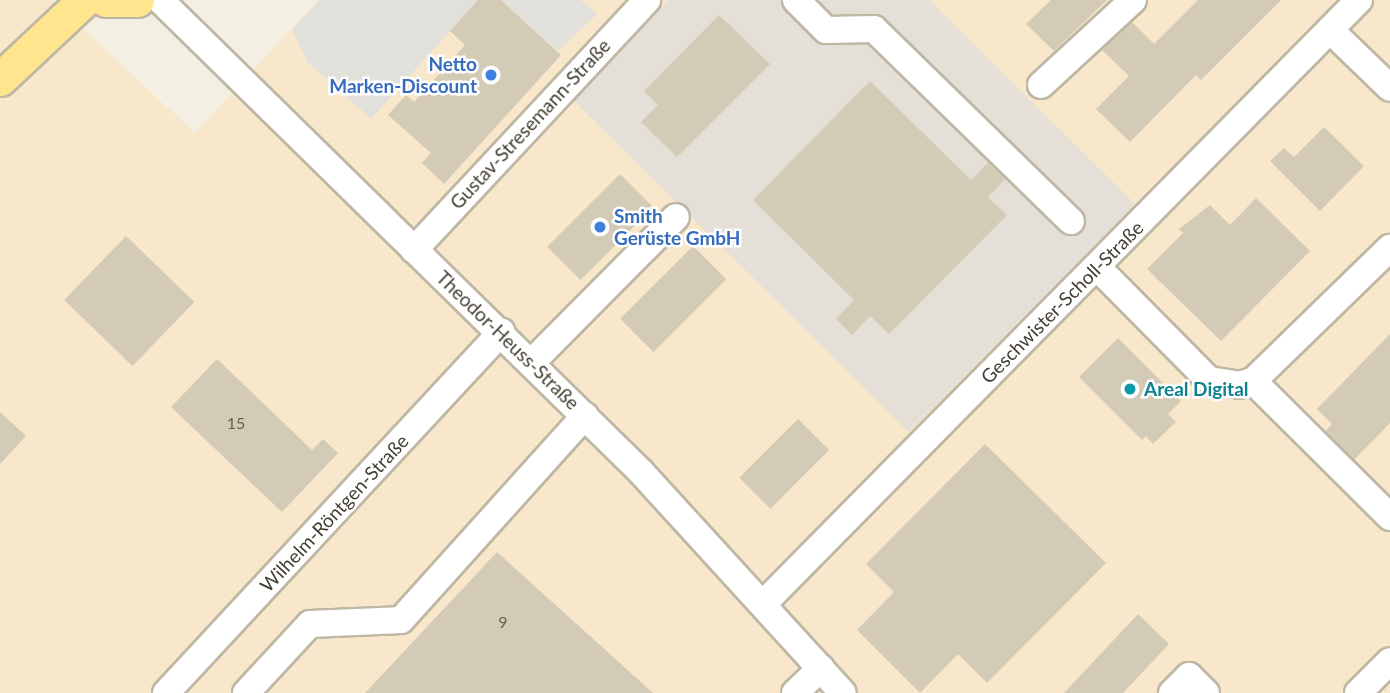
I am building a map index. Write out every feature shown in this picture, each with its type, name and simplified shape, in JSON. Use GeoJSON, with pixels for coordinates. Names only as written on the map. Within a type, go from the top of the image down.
{"type":"FeatureCollection","features":[{"type":"Feature","properties":{"kind":"main road"},"geometry":{"type":"LineString","coordinates":[[0,79],[84,0]]}},
{"type":"Feature","properties":{"kind":"main road"},"geometry":{"type":"LineString","coordinates":[[106,0],[137,0]]}},
{"type":"Feature","properties":{"kind":"street","name":"Theodor-Heuss-Straße"},"geometry":{"type":"LineString","coordinates":[[160,0],[532,362],[764,603],[843,693]]}},
{"type":"Feature","properties":{"kind":"street","name":"Gustav-Stresemann-Straße"},"geometry":{"type":"LineString","coordinates":[[414,250],[647,0]]}},
{"type":"Feature","properties":{"kind":"street"},"geometry":{"type":"LineString","coordinates":[[796,0],[826,30],[874,29],[1071,221]]}},
{"type":"Feature","properties":{"kind":"street"},"geometry":{"type":"LineString","coordinates":[[1041,85],[1133,0]]}},
{"type":"Feature","properties":{"kind":"street","name":"Geschwister-Scholl-Straße"},"geometry":{"type":"LineString","coordinates":[[764,603],[1359,0]]}},
{"type":"Feature","properties":{"kind":"street"},"geometry":{"type":"LineString","coordinates":[[1331,30],[1390,88]]}},
{"type":"Feature","properties":{"kind":"street"},"geometry":{"type":"LineString","coordinates":[[532,362],[676,216]]}},
{"type":"Feature","properties":{"kind":"street"},"geometry":{"type":"LineString","coordinates":[[1097,267],[1209,380],[1239,385],[1253,381],[1390,248]]}},
{"type":"Feature","properties":{"kind":"street","name":"Wilhelm-Röntgen-Straße"},"geometry":{"type":"LineString","coordinates":[[166,693],[502,332]]}},
{"type":"Feature","properties":{"kind":"street"},"geometry":{"type":"LineString","coordinates":[[1253,381],[1385,504]]}},
{"type":"Feature","properties":{"kind":"street"},"geometry":{"type":"LineString","coordinates":[[246,693],[310,624],[401,620],[585,416]]}},
{"type":"Feature","properties":{"kind":"street"},"geometry":{"type":"LineString","coordinates":[[1358,693],[1390,661]]}},
{"type":"Feature","properties":{"kind":"street"},"geometry":{"type":"LineString","coordinates":[[795,693],[821,668]]}},
{"type":"Feature","properties":{"kind":"street"},"geometry":{"type":"LineString","coordinates":[[1172,693],[1189,676],[1206,693]]}},
{"type":"Feature","properties":{"kind":"shaded area"},"geometry":{"type":"Polygon","coordinates":[[[0,0],[52,0],[195,133],[318,0],[1390,0],[1390,693],[0,693],[0,0]]]}},
{"type":"Feature","properties":{"kind":"shaded area"},"geometry":{"type":"Polygon","coordinates":[[[320,0],[478,0],[371,119],[307,61],[292,30],[320,0]]]}},
{"type":"Feature","properties":{"kind":"shaded area"},"geometry":{"type":"Polygon","coordinates":[[[501,0],[581,0],[597,14],[558,51],[501,0]]]}},
{"type":"Feature","properties":{"kind":"shaded area"},"geometry":{"type":"Polygon","coordinates":[[[669,0],[929,0],[1135,204],[909,432],[574,101],[669,0]]]}},
{"type":"Feature","properties":{"kind":"building","name":"Netto Marken-Discount"},"geometry":{"type":"Polygon","coordinates":[[[478,0],[501,0],[561,55],[444,184],[422,163],[431,153],[388,115],[406,95],[414,102],[465,45],[450,31],[478,0]]]}},
{"type":"Feature","properties":{"kind":"building"},"geometry":{"type":"Polygon","coordinates":[[[1051,0],[1107,0],[1054,51],[1026,24],[1051,0]]]}},
{"type":"Feature","properties":{"kind":"building"},"geometry":{"type":"Polygon","coordinates":[[[1198,0],[1281,0],[1201,80],[1196,75],[1130,142],[1096,109],[1129,76],[1102,50],[1132,22],[1154,44],[1198,0]]]}},
{"type":"Feature","properties":{"kind":"building"},"geometry":{"type":"Polygon","coordinates":[[[719,15],[770,64],[677,157],[641,122],[658,105],[644,91],[719,15]]]}},
{"type":"Feature","properties":{"kind":"building"},"geometry":{"type":"Polygon","coordinates":[[[870,81],[971,180],[988,163],[1005,179],[988,197],[1007,215],[889,334],[870,316],[852,335],[836,319],[854,300],[753,200],[870,81]]]}},
{"type":"Feature","properties":{"kind":"building"},"geometry":{"type":"Polygon","coordinates":[[[1324,127],[1364,166],[1320,211],[1270,161],[1284,148],[1294,157],[1324,127]]]}},
{"type":"Feature","properties":{"kind":"building","name":"Smith Gerüste GmbH"},"geometry":{"type":"Polygon","coordinates":[[[620,174],[653,207],[580,280],[547,247],[620,174]]]}},
{"type":"Feature","properties":{"kind":"building"},"geometry":{"type":"Polygon","coordinates":[[[1256,198],[1310,251],[1221,341],[1147,269],[1183,233],[1179,229],[1210,205],[1230,225],[1256,198]]]}},
{"type":"Feature","properties":{"kind":"building"},"geometry":{"type":"Polygon","coordinates":[[[126,236],[194,302],[133,366],[64,300],[126,236]]]}},
{"type":"Feature","properties":{"kind":"building"},"geometry":{"type":"Polygon","coordinates":[[[693,246],[726,279],[653,352],[620,319],[693,246]]]}},
{"type":"Feature","properties":{"kind":"building"},"geometry":{"type":"Polygon","coordinates":[[[1390,334],[1390,423],[1354,460],[1326,431],[1332,424],[1317,409],[1390,334]]]}},
{"type":"Feature","properties":{"kind":"building","name":"Areal Digital"},"geometry":{"type":"Polygon","coordinates":[[[1118,338],[1181,401],[1168,414],[1176,422],[1153,444],[1146,436],[1142,440],[1079,377],[1118,338]]]}},
{"type":"Feature","properties":{"kind":"building"},"geometry":{"type":"Polygon","coordinates":[[[217,359],[312,450],[323,439],[338,453],[282,512],[171,407],[217,359]]]}},
{"type":"Feature","properties":{"kind":"building"},"geometry":{"type":"Polygon","coordinates":[[[0,412],[26,436],[0,464],[0,412]]]}},
{"type":"Feature","properties":{"kind":"building"},"geometry":{"type":"Polygon","coordinates":[[[798,419],[829,450],[770,509],[739,478],[798,419]]]}},
{"type":"Feature","properties":{"kind":"building"},"geometry":{"type":"Polygon","coordinates":[[[985,444],[1106,563],[987,683],[958,654],[920,693],[857,630],[894,592],[866,564],[985,444]]]}},
{"type":"Feature","properties":{"kind":"building"},"geometry":{"type":"Polygon","coordinates":[[[497,552],[653,693],[365,693],[497,552]]]}},
{"type":"Feature","properties":{"kind":"building"},"geometry":{"type":"Polygon","coordinates":[[[1138,614],[1169,644],[1123,693],[1064,693],[1138,614]]]}},
{"type":"Feature","properties":{"kind":"place","name":"Netto Marken-Discount"},"geometry":{"type":"Point","coordinates":[491,75]}},
{"type":"Feature","properties":{"kind":"place","name":"Smith Gerüste GmbH"},"geometry":{"type":"Point","coordinates":[600,227]}},
{"type":"Feature","properties":{"kind":"place","name":"Areal Digital"},"geometry":{"type":"Point","coordinates":[1130,389]}}]}
